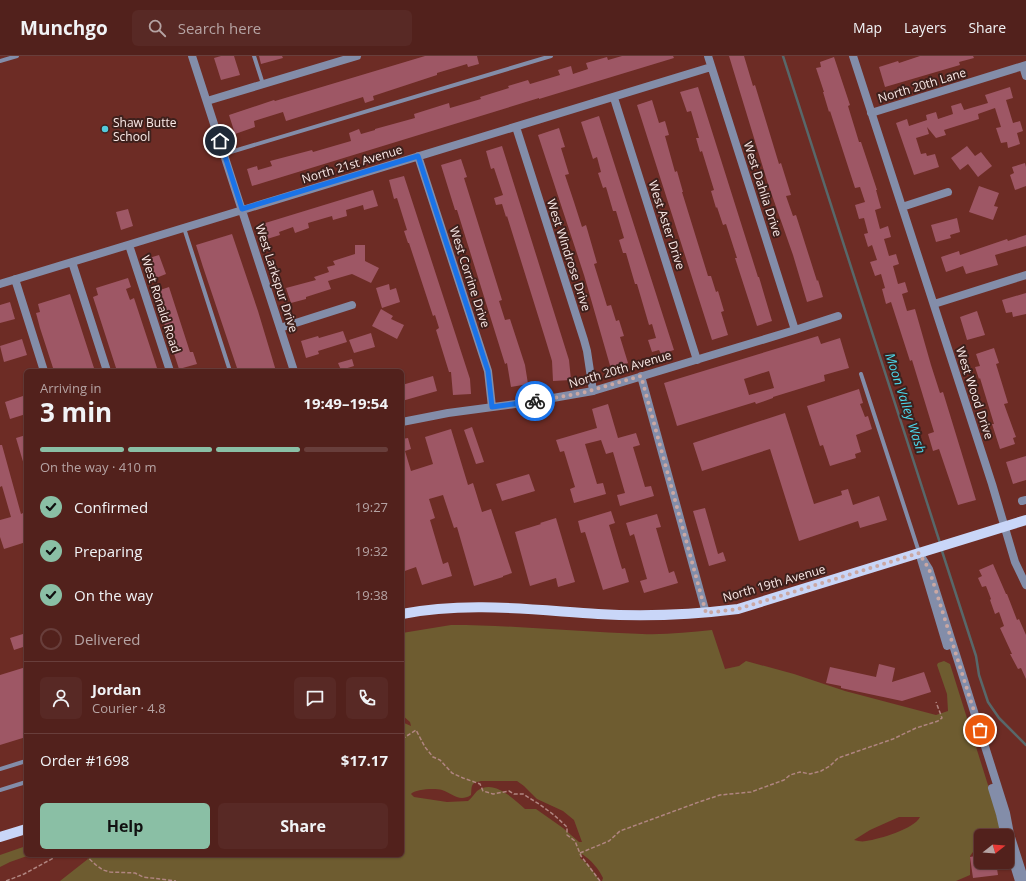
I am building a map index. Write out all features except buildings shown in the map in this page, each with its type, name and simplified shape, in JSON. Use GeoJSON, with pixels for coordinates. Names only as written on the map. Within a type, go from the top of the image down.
{"type":"FeatureCollection","features":[{"type":"Feature","properties":{"kind":"main road","name":"North 19th Avenue"},"geometry":{"type":"LineString","coordinates":[[404,614],[440,608],[502,607],[599,614],[660,616],[738,609],[1026,520]]}},
{"type":"Feature","properties":{"kind":"main road"},"geometry":{"type":"LineString","coordinates":[[0,836],[24,830]]}},
{"type":"Feature","properties":{"kind":"street","name":"West Larkspur Drive"},"geometry":{"type":"LineString","coordinates":[[192,56],[293,369]]}},
{"type":"Feature","properties":{"kind":"street"},"geometry":{"type":"LineString","coordinates":[[207,101],[357,56]]}},
{"type":"Feature","properties":{"kind":"street","name":"West Dahlia Drive"},"geometry":{"type":"LineString","coordinates":[[708,56],[795,330]]}},
{"type":"Feature","properties":{"kind":"street","name":"West Wood Drive"},"geometry":{"type":"LineString","coordinates":[[853,56],[992,484],[1015,562],[1026,585]]}},
{"type":"Feature","properties":{"kind":"street"},"geometry":{"type":"LineString","coordinates":[[1024,65],[1026,76]]}},
{"type":"Feature","properties":{"kind":"street","name":"North 20th Lane"},"geometry":{"type":"LineString","coordinates":[[872,113],[1024,65]]}},
{"type":"Feature","properties":{"kind":"street","name":"North 21st Avenue"},"geometry":{"type":"LineString","coordinates":[[0,284],[242,209],[614,98],[711,67]]}},
{"type":"Feature","properties":{"kind":"street","name":"West Aster Drive"},"geometry":{"type":"LineString","coordinates":[[614,98],[697,360]]}},
{"type":"Feature","properties":{"kind":"street","name":"West Windrose Drive"},"geometry":{"type":"LineString","coordinates":[[516,127],[584,340],[593,391]]}},
{"type":"Feature","properties":{"kind":"street","name":"West Corrine Drive"},"geometry":{"type":"LineString","coordinates":[[418,156],[488,371],[492,407]]}},
{"type":"Feature","properties":{"kind":"street"},"geometry":{"type":"LineString","coordinates":[[902,207],[948,192]]}},
{"type":"Feature","properties":{"kind":"street","name":"West Ronald Road"},"geometry":{"type":"LineString","coordinates":[[129,245],[169,369]]}},
{"type":"Feature","properties":{"kind":"street"},"geometry":{"type":"LineString","coordinates":[[72,262],[106,369]]}},
{"type":"Feature","properties":{"kind":"street"},"geometry":{"type":"LineString","coordinates":[[934,304],[1026,275]]}},
{"type":"Feature","properties":{"kind":"street"},"geometry":{"type":"LineString","coordinates":[[15,279],[43,369]]}},
{"type":"Feature","properties":{"kind":"street"},"geometry":{"type":"LineString","coordinates":[[280,328],[352,305]]}},
{"type":"Feature","properties":{"kind":"street","name":"North 20th Avenue"},"geometry":{"type":"LineString","coordinates":[[404,422],[448,412],[492,407],[593,391],[838,316]]}},
{"type":"Feature","properties":{"kind":"street"},"geometry":{"type":"LineString","coordinates":[[641,376],[706,613]]}},
{"type":"Feature","properties":{"kind":"street"},"geometry":{"type":"LineString","coordinates":[[919,553],[1003,829]]}},
{"type":"Feature","properties":{"kind":"street"},"geometry":{"type":"LineString","coordinates":[[919,553],[929,569],[1006,813],[1010,834],[1025,881]]}},
{"type":"Feature","properties":{"kind":"street"},"geometry":{"type":"LineString","coordinates":[[1014,867],[1018,881]]}},
{"type":"Feature","properties":{"kind":"lane"},"geometry":{"type":"LineString","coordinates":[[0,61],[17,56]]}},
{"type":"Feature","properties":{"kind":"lane"},"geometry":{"type":"LineString","coordinates":[[254,56],[263,84]]}},
{"type":"Feature","properties":{"kind":"lane"},"geometry":{"type":"LineString","coordinates":[[224,154],[551,56]]}},
{"type":"Feature","properties":{"kind":"lane"},"geometry":{"type":"LineString","coordinates":[[184,228],[229,369]]}},
{"type":"Feature","properties":{"kind":"lane"},"geometry":{"type":"LineString","coordinates":[[861,374],[919,553]]}},
{"type":"Feature","properties":{"kind":"lane"},"geometry":{"type":"LineString","coordinates":[[0,769],[24,762]]}},
{"type":"Feature","properties":{"kind":"lane"},"geometry":{"type":"LineString","coordinates":[[0,790],[24,783]]}},
{"type":"Feature","properties":{"kind":"path"},"geometry":{"type":"LineString","coordinates":[[580,853],[609,841],[620,831],[699,802],[720,795],[750,792],[784,780],[790,775],[800,772],[810,774],[821,771],[830,766],[838,758],[893,739],[916,728],[938,721],[942,718],[936,702]]}},
{"type":"Feature","properties":{"kind":"path"},"geometry":{"type":"LineString","coordinates":[[404,738],[416,730],[425,746],[434,757],[440,760],[452,773],[480,784],[483,792],[493,794],[509,791],[514,794],[523,794],[539,804],[567,827],[567,835],[575,841],[580,853],[600,881]]}},
{"type":"Feature","properties":{"kind":"path"},"geometry":{"type":"LineString","coordinates":[[6,881],[24,874],[55,857]]}},
{"type":"Feature","properties":{"kind":"path"},"geometry":{"type":"LineString","coordinates":[[87,857],[103,870],[110,872],[135,874],[143,877],[176,881]]}},
{"type":"Feature","properties":{"kind":"shaded area"},"geometry":{"type":"Polygon","coordinates":[[[451,625],[651,634],[712,630],[725,669],[739,666],[746,661],[794,674],[845,691],[936,715],[948,711],[947,694],[937,665],[938,663],[944,661],[950,664],[993,801],[1000,829],[974,829],[974,851],[970,856],[970,875],[956,881],[602,881],[603,878],[597,868],[582,854],[580,858],[589,865],[600,881],[60,881],[90,857],[404,857],[404,723],[411,726],[410,722],[404,717],[404,633],[451,625]],[[481,781],[473,784],[471,795],[463,798],[456,797],[446,791],[435,789],[425,789],[413,792],[411,794],[414,797],[447,802],[468,801],[477,791],[483,788],[496,788],[509,795],[525,809],[536,809],[563,828],[579,842],[582,842],[574,820],[563,811],[537,799],[517,781],[481,781]],[[899,817],[870,830],[854,840],[864,841],[888,836],[911,826],[920,817],[899,817]]]}},
{"type":"Feature","properties":{"kind":"shaded area"},"geometry":{"type":"Polygon","coordinates":[[[24,847],[24,857],[0,867],[0,855],[24,847]]]}},
{"type":"Feature","properties":{"kind":"waterway","name":"Moon Valley Wash"},"geometry":{"type":"LineString","coordinates":[[783,56],[940,543]]}},
{"type":"Feature","properties":{"kind":"waterway","name":"Moon Valley Wash"},"geometry":{"type":"LineString","coordinates":[[941,548],[976,656],[979,675],[988,702],[999,718],[1026,745]]}},
{"type":"Feature","properties":{"kind":"way so far"},"geometry":{"type":"LineString","coordinates":[[535,401],[601,389],[641,376],[706,613],[738,609],[919,553],[929,569],[980,730]]}},
{"type":"Feature","properties":{"kind":"place","name":"Shaw Butte School"},"geometry":{"type":"Point","coordinates":[105,129]}},
{"type":"Feature","properties":{"kind":"route"},"geometry":{"type":"LineString","coordinates":[[220,141],[242,209],[418,156],[488,371],[492,407],[535,401]]}}]}
